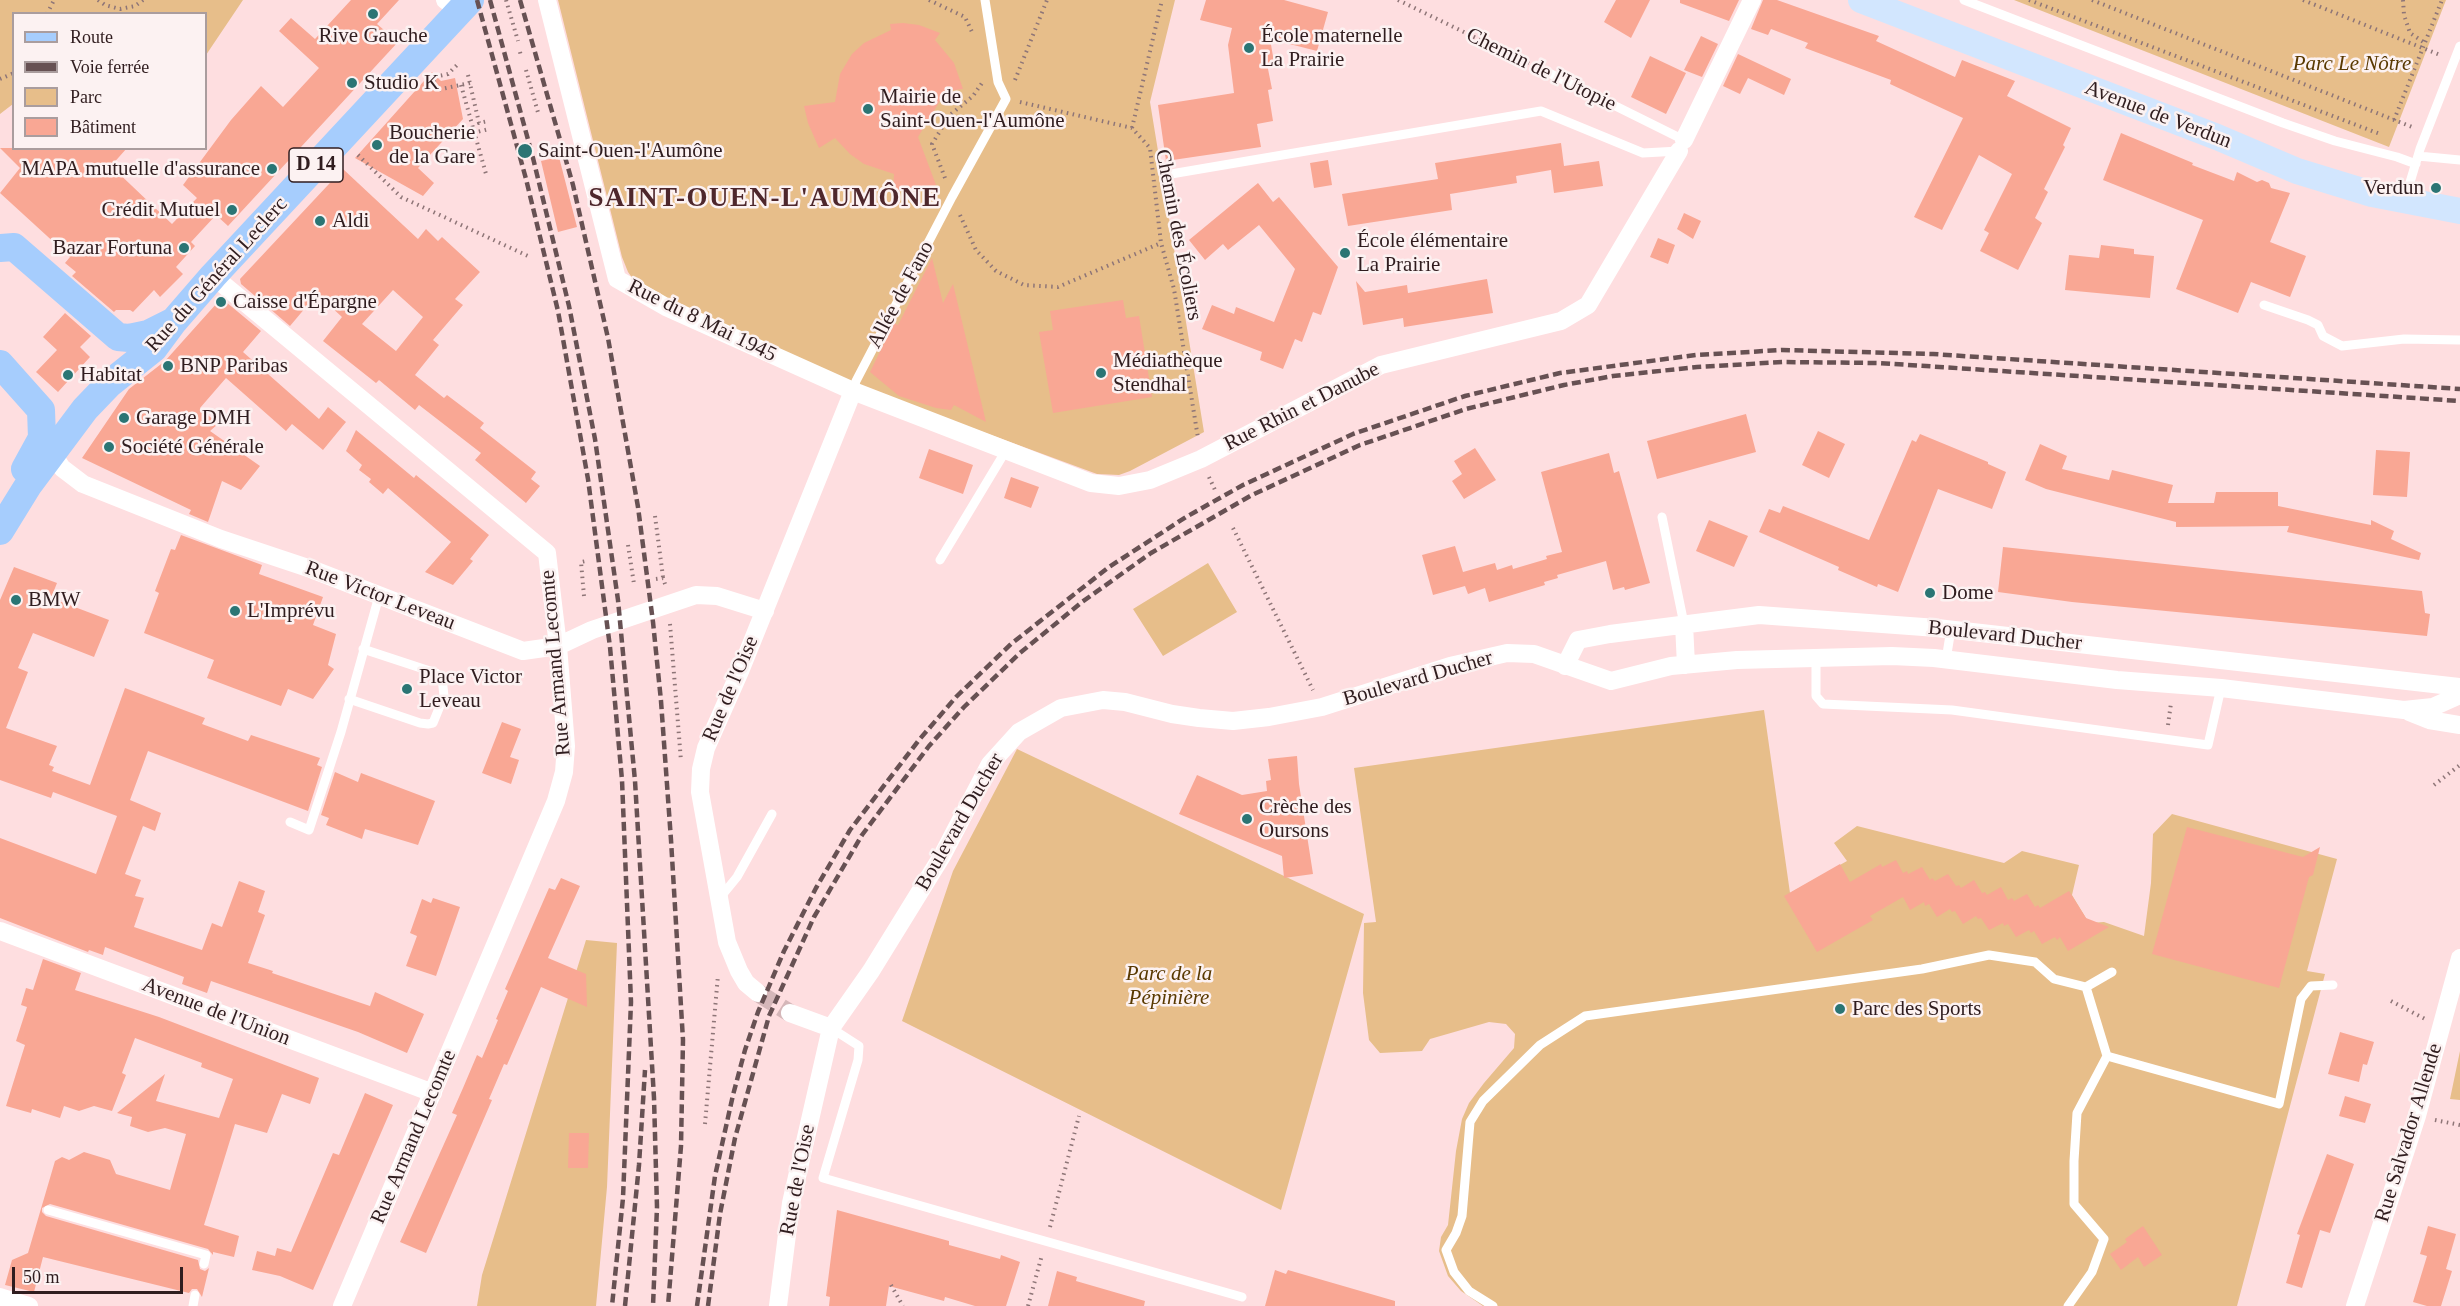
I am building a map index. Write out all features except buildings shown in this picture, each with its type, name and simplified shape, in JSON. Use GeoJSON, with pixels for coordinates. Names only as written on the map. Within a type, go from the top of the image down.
{"type":"FeatureCollection","features":[{"type":"Feature","properties":{"kind":"main road","name":"Avenue de Verdun"},"geometry":{"type":"LineString","coordinates":[[1861,0],[2217,137],[2297,171],[2404,201],[2460,211]]}},
{"type":"Feature","properties":{"kind":"main road","name":"Rue du Général Leclerc"},"geometry":{"type":"LineString","coordinates":[[1,529],[29,484],[85,410],[109,384],[154,348],[213,276],[341,138],[459,4]]}},
{"type":"Feature","properties":{"kind":"main road"},"geometry":{"type":"LineString","coordinates":[[5,242],[115,335],[123,338],[141,336],[174,321]]}},
{"type":"Feature","properties":{"kind":"main road"},"geometry":{"type":"LineString","coordinates":[[109,384],[117,358],[115,335]]}},
{"type":"Feature","properties":{"kind":"main road"},"geometry":{"type":"LineString","coordinates":[[0,364],[41,411],[60,415],[85,410]]}},
{"type":"Feature","properties":{"kind":"main road"},"geometry":{"type":"LineString","coordinates":[[1,529],[14,489],[42,438],[41,411]]}},
{"type":"Feature","properties":{"kind":"street","name":"Rue du 8 Mai 1945"},"geometry":{"type":"LineString","coordinates":[[547,0],[617,279],[666,307],[853,391]]}},
{"type":"Feature","properties":{"kind":"street","name":"Rue Rhin et Danube"},"geometry":{"type":"LineString","coordinates":[[853,391],[1005,452],[1091,483],[1119,486],[1150,480],[1201,459],[1381,365],[1562,321],[1588,305],[1681,146],[1752,0]]}},
{"type":"Feature","properties":{"kind":"street","name":"Rue Armand Lecomte"},"geometry":{"type":"LineString","coordinates":[[213,276],[547,553],[558,646],[566,746],[564,772],[556,801],[342,1306]]}},
{"type":"Feature","properties":{"kind":"street","name":"Rue de l'Oise"},"geometry":{"type":"LineString","coordinates":[[758,993],[746,983],[731,957],[700,792],[701,777],[706,748],[765,611],[853,391]]}},
{"type":"Feature","properties":{"kind":"street"},"geometry":{"type":"LineString","coordinates":[[41,411],[51,425],[53,454]]}},
{"type":"Feature","properties":{"kind":"street","name":"Rue Victor Leveau"},"geometry":{"type":"LineString","coordinates":[[53,454],[62,468],[83,484],[221,539],[311,569],[523,651],[558,646],[592,630],[696,595],[717,596],[765,611]]}},
{"type":"Feature","properties":{"kind":"street","name":"Boulevard Ducher"},"geometry":{"type":"LineString","coordinates":[[1565,666],[1578,640],[1759,615],[1951,629],[2460,687]]}},
{"type":"Feature","properties":{"kind":"street"},"geometry":{"type":"LineString","coordinates":[[1684,624],[1686,664]]}},
{"type":"Feature","properties":{"kind":"street","name":"Boulevard Ducher"},"geometry":{"type":"LineString","coordinates":[[831,1028],[871,971],[942,856],[990,764],[1002,749],[1028,726],[1061,708],[1103,700],[1125,702],[1172,714],[1233,721],[1269,717],[1322,707],[1450,666],[1508,653],[1534,654],[1611,681],[1686,664],[1737,660],[1892,656],[2221,688],[2404,710],[2433,707],[2460,695]]}},
{"type":"Feature","properties":{"kind":"street","name":"Boulevard Ducher"},"geometry":{"type":"LineString","coordinates":[[2404,710],[2429,720],[2460,725]]}},
{"type":"Feature","properties":{"kind":"street","name":"Avenue de l'Union"},"geometry":{"type":"LineString","coordinates":[[0,931],[433,1093]]}},
{"type":"Feature","properties":{"kind":"street","name":"Rue Salvador Allende"},"geometry":{"type":"LineString","coordinates":[[2355,1306],[2417,1116],[2460,958]]}},
{"type":"Feature","properties":{"kind":"street"},"geometry":{"type":"LineString","coordinates":[[790,1013],[831,1028]]}},
{"type":"Feature","properties":{"kind":"street","name":"Rue de l'Oise"},"geometry":{"type":"LineString","coordinates":[[778,1306],[790,1203],[831,1028]]}},
{"type":"Feature","properties":{"kind":"street"},"geometry":{"type":"LineString","coordinates":[[0,1297],[29,1306]]}},
{"type":"Feature","properties":{"kind":"lane"},"geometry":{"type":"LineString","coordinates":[[985,0],[998,82],[1006,99]]}},
{"type":"Feature","properties":{"kind":"lane"},"geometry":{"type":"LineString","coordinates":[[1964,0],[2335,141],[2397,157],[2460,160]]}},
{"type":"Feature","properties":{"kind":"lane"},"geometry":{"type":"LineString","coordinates":[[2404,201],[2427,132],[2460,46]]}},
{"type":"Feature","properties":{"kind":"lane","name":"Chemin de l'Utopie"},"geometry":{"type":"LineString","coordinates":[[1549,73],[1681,146]]}},
{"type":"Feature","properties":{"kind":"lane","name":"Allée de Fano"},"geometry":{"type":"LineString","coordinates":[[853,391],[861,371],[952,197],[1006,99]]}},
{"type":"Feature","properties":{"kind":"lane"},"geometry":{"type":"LineString","coordinates":[[1171,174],[1541,111],[1643,153],[1681,146]]}},
{"type":"Feature","properties":{"kind":"lane"},"geometry":{"type":"LineString","coordinates":[[2264,306],[2308,320],[2318,325],[2323,336],[2342,345],[2404,339],[2460,340]]}},
{"type":"Feature","properties":{"kind":"lane"},"geometry":{"type":"LineString","coordinates":[[940,560],[1005,452]]}},
{"type":"Feature","properties":{"kind":"lane"},"geometry":{"type":"LineString","coordinates":[[1662,517],[1684,624]]}},
{"type":"Feature","properties":{"kind":"lane"},"geometry":{"type":"LineString","coordinates":[[290,822],[309,830],[341,732],[379,596]]}},
{"type":"Feature","properties":{"kind":"lane"},"geometry":{"type":"LineString","coordinates":[[1946,660],[1951,629]]}},
{"type":"Feature","properties":{"kind":"lane"},"geometry":{"type":"LineString","coordinates":[[349,699],[428,724],[433,723],[444,696],[442,678],[436,673],[363,650]]}},
{"type":"Feature","properties":{"kind":"lane"},"geometry":{"type":"LineString","coordinates":[[1816,658],[1816,696],[1823,704],[1952,710],[2208,745],[2221,688]]}},
{"type":"Feature","properties":{"kind":"lane"},"geometry":{"type":"LineString","coordinates":[[719,899],[737,877],[772,814]]}},
{"type":"Feature","properties":{"kind":"lane"},"geometry":{"type":"LineString","coordinates":[[1493,1306],[1469,1292],[1454,1272],[1446,1250],[1456,1233],[1462,1216],[1470,1122],[1484,1101],[1540,1045],[1585,1016],[1922,969],[1989,955],[2035,962],[2054,979],[2086,987],[2112,972]]}},
{"type":"Feature","properties":{"kind":"lane"},"geometry":{"type":"LineString","coordinates":[[2107,1056],[2279,1104],[2301,999],[2312,986],[2333,985]]}},
{"type":"Feature","properties":{"kind":"lane"},"geometry":{"type":"LineString","coordinates":[[2068,1306],[2092,1272],[2104,1239],[2074,1204],[2077,1113],[2107,1056],[2086,987]]}},
{"type":"Feature","properties":{"kind":"lane"},"geometry":{"type":"LineString","coordinates":[[831,1028],[859,1046],[859,1053],[823,1178],[1242,1297]]}},
{"type":"Feature","properties":{"kind":"lane"},"geometry":{"type":"LineString","coordinates":[[48,1210],[206,1255],[204,1263]]}},
{"type":"Feature","properties":{"kind":"lane"},"geometry":{"type":"LineString","coordinates":[[193,1306],[195,1295]]}},
{"type":"Feature","properties":{"kind":"path"},"geometry":{"type":"LineString","coordinates":[[98,0],[120,9],[135,6],[143,0]]}},
{"type":"Feature","properties":{"kind":"path"},"geometry":{"type":"LineString","coordinates":[[506,0],[518,41]]}},
{"type":"Feature","properties":{"kind":"path"},"geometry":{"type":"LineString","coordinates":[[929,0],[965,17],[973,34]]}},
{"type":"Feature","properties":{"kind":"path"},"geometry":{"type":"LineString","coordinates":[[1006,99],[1047,0]]}},
{"type":"Feature","properties":{"kind":"path","name":"Chemin des Écoliers"},"geometry":{"type":"LineString","coordinates":[[1132,128],[1162,0]]}},
{"type":"Feature","properties":{"kind":"path","name":"Chemin de l'Utopie"},"geometry":{"type":"LineString","coordinates":[[1398,0],[1549,73]]}},
{"type":"Feature","properties":{"kind":"path"},"geometry":{"type":"LineString","coordinates":[[2029,0],[2418,157]]}},
{"type":"Feature","properties":{"kind":"path"},"geometry":{"type":"LineString","coordinates":[[2092,0],[2427,132]]}},
{"type":"Feature","properties":{"kind":"path"},"geometry":{"type":"LineString","coordinates":[[2303,0],[2442,55]]}},
{"type":"Feature","properties":{"kind":"path"},"geometry":{"type":"LineString","coordinates":[[2403,0],[2409,33],[2424,46]]}},
{"type":"Feature","properties":{"kind":"path"},"geometry":{"type":"LineString","coordinates":[[2394,120],[2442,0]]}},
{"type":"Feature","properties":{"kind":"path"},"geometry":{"type":"LineString","coordinates":[[458,64],[448,74],[434,77],[436,90],[470,83]]}},
{"type":"Feature","properties":{"kind":"path"},"geometry":{"type":"LineString","coordinates":[[526,70],[539,116]]}},
{"type":"Feature","properties":{"kind":"path"},"geometry":{"type":"LineString","coordinates":[[468,75],[479,123],[488,121]]}},
{"type":"Feature","properties":{"kind":"path"},"geometry":{"type":"LineString","coordinates":[[987,76],[973,96],[950,115],[932,144],[952,197],[976,250],[996,271],[1024,285],[1058,287],[1161,243]]}},
{"type":"Feature","properties":{"kind":"path"},"geometry":{"type":"LineString","coordinates":[[461,85],[486,174]]}},
{"type":"Feature","properties":{"kind":"path","name":"Chemin des Écoliers"},"geometry":{"type":"LineString","coordinates":[[1006,99],[1132,128],[1150,148],[1161,243],[1174,289],[1201,459]]}},
{"type":"Feature","properties":{"kind":"path"},"geometry":{"type":"LineString","coordinates":[[473,133],[489,129]]}},
{"type":"Feature","properties":{"kind":"path"},"geometry":{"type":"LineString","coordinates":[[341,138],[401,197],[528,256]]}},
{"type":"Feature","properties":{"kind":"path"},"geometry":{"type":"LineString","coordinates":[[655,516],[663,578]]}},
{"type":"Feature","properties":{"kind":"path"},"geometry":{"type":"LineString","coordinates":[[1233,528],[1322,707]]}},
{"type":"Feature","properties":{"kind":"path"},"geometry":{"type":"LineString","coordinates":[[628,545],[634,584]]}},
{"type":"Feature","properties":{"kind":"path"},"geometry":{"type":"LineString","coordinates":[[584,596],[581,562],[586,561]]}},
{"type":"Feature","properties":{"kind":"path"},"geometry":{"type":"LineString","coordinates":[[669,603],[681,762],[701,777]]}},
{"type":"Feature","properties":{"kind":"path"},"geometry":{"type":"LineString","coordinates":[[2167,738],[2173,685]]}},
{"type":"Feature","properties":{"kind":"path"},"geometry":{"type":"LineString","coordinates":[[2434,785],[2460,765]]}},
{"type":"Feature","properties":{"kind":"path"},"geometry":{"type":"LineString","coordinates":[[705,1124],[717,978],[720,969],[731,957]]}},
{"type":"Feature","properties":{"kind":"path"},"geometry":{"type":"LineString","coordinates":[[2391,1001],[2441,1028]]}},
{"type":"Feature","properties":{"kind":"path"},"geometry":{"type":"LineString","coordinates":[[1028,1306],[1079,1116]]}},
{"type":"Feature","properties":{"kind":"path"},"geometry":{"type":"LineString","coordinates":[[891,1285],[903,1306]]}},
{"type":"Feature","properties":{"kind":"green space"},"geometry":{"type":"Polygon","coordinates":[[[0,0],[243,0],[207,54],[207,12],[12,12],[12,105],[0,114],[0,0]]]}},
{"type":"Feature","properties":{"kind":"green space"},"geometry":{"type":"Polygon","coordinates":[[[558,0],[1175,0],[1150,102],[1204,432],[1130,471],[1119,475],[1097,474],[858,386],[752,344],[635,282],[622,257],[558,0]]]}},
{"type":"Feature","properties":{"kind":"green space","name":"Parc Le Nôtre"},"geometry":{"type":"Polygon","coordinates":[[[2014,0],[2446,0],[2389,147],[2014,0]]]}},
{"type":"Feature","properties":{"kind":"green space"},"geometry":{"type":"Polygon","coordinates":[[[1208,563],[1237,612],[1163,656],[1133,609],[1208,563]]]}},
{"type":"Feature","properties":{"kind":"green space","name":"Parc des Sports"},"geometry":{"type":"Polygon","coordinates":[[[1764,710],[1790,893],[1847,861],[1834,843],[1857,826],[2004,863],[2022,851],[2079,865],[2072,895],[2089,923],[2104,922],[2144,936],[2151,883],[2153,834],[2172,814],[2337,859],[2307,971],[2325,974],[2237,1306],[1483,1306],[1461,1291],[1448,1276],[1439,1251],[1441,1237],[1448,1225],[1462,1119],[1469,1103],[1514,1048],[1515,1034],[1506,1024],[1489,1022],[1430,1039],[1422,1051],[1380,1053],[1369,1040],[1363,993],[1364,923],[1376,922],[1354,768],[1764,710]]]}},
{"type":"Feature","properties":{"kind":"green space","name":"Parc de la Pépinière"},"geometry":{"type":"Polygon","coordinates":[[[1017,749],[1364,914],[1281,1210],[902,1021],[953,871],[1017,749]]]}},
{"type":"Feature","properties":{"kind":"green space"},"geometry":{"type":"Polygon","coordinates":[[[586,940],[617,943],[607,1187],[596,1306],[477,1306],[482,1275],[586,940]]]}},
{"type":"Feature","properties":{"kind":"green space"},"geometry":{"type":"Polygon","coordinates":[[[2460,1051],[2460,1100],[2450,1099],[2460,1051]]]}},
{"type":"Feature","properties":{"kind":"tunnel"},"geometry":{"type":"LineString","coordinates":[[758,993],[790,1013]]}},
{"type":"Feature","properties":{"kind":"railway"},"geometry":{"type":"LineString","coordinates":[[477,0],[526,179],[558,311],[588,479],[610,647],[622,780],[631,1002],[623,1198],[612,1306]]}},
{"type":"Feature","properties":{"kind":"railway"},"geometry":{"type":"LineString","coordinates":[[490,0],[533,158],[569,306],[595,439],[618,600],[635,781],[654,1098],[657,1207],[653,1306]]}},
{"type":"Feature","properties":{"kind":"railway"},"geometry":{"type":"LineString","coordinates":[[520,0],[573,185],[608,338],[638,507],[653,622],[671,840],[683,1040],[681,1146],[668,1306]]}},
{"type":"Feature","properties":{"kind":"railway"},"geometry":{"type":"LineString","coordinates":[[697,1306],[715,1176],[745,1050],[758,1012],[784,951],[816,888],[850,830],[919,740],[956,697],[1011,644],[1109,567],[1186,517],[1243,485],[1353,434],[1465,396],[1560,373],[1696,355],[1782,350],[1933,354],[2460,389]]}},
{"type":"Feature","properties":{"kind":"railway"},"geometry":{"type":"LineString","coordinates":[[708,1306],[720,1214],[735,1138],[769,1016],[814,917],[862,835],[929,746],[964,707],[1020,653],[1082,602],[1151,553],[1252,495],[1360,445],[1466,409],[1564,385],[1613,376],[1697,367],[1783,362],[1879,363],[2460,401]]}},
{"type":"Feature","properties":{"kind":"railway"},"geometry":{"type":"LineString","coordinates":[[625,1306],[639,1165],[645,1070]]}},
{"type":"Feature","properties":{"kind":"place","name":"Rive Gauche"},"geometry":{"type":"Point","coordinates":[373,14]}},
{"type":"Feature","properties":{"kind":"place","name":"École maternelle La Prairie"},"geometry":{"type":"Point","coordinates":[1249,48]}},
{"type":"Feature","properties":{"kind":"place","name":"Studio K"},"geometry":{"type":"Point","coordinates":[352,83]}},
{"type":"Feature","properties":{"kind":"place","name":"Mairie de Saint-Ouen-l'Aumône"},"geometry":{"type":"Point","coordinates":[868,109]}},
{"type":"Feature","properties":{"kind":"place","name":"Boucherie de la Gare"},"geometry":{"type":"Point","coordinates":[377,145]}},
{"type":"Feature","properties":{"kind":"place","name":"Saint-Ouen-l'Aumône"},"geometry":{"type":"Point","coordinates":[525,151]}},
{"type":"Feature","properties":{"kind":"place","name":"MAPA mutuelle d'assurance"},"geometry":{"type":"Point","coordinates":[272,169]}},
{"type":"Feature","properties":{"kind":"place","name":"Verdun"},"geometry":{"type":"Point","coordinates":[2436,188]}},
{"type":"Feature","properties":{"kind":"place","name":"Crédit Mutuel"},"geometry":{"type":"Point","coordinates":[232,210]}},
{"type":"Feature","properties":{"kind":"place","name":"Aldi"},"geometry":{"type":"Point","coordinates":[320,221]}},
{"type":"Feature","properties":{"kind":"place","name":"Bazar Fortuna"},"geometry":{"type":"Point","coordinates":[184,248]}},
{"type":"Feature","properties":{"kind":"place","name":"École élémentaire La Prairie"},"geometry":{"type":"Point","coordinates":[1345,253]}},
{"type":"Feature","properties":{"kind":"place","name":"Caisse d'Épargne"},"geometry":{"type":"Point","coordinates":[221,302]}},
{"type":"Feature","properties":{"kind":"place","name":"BNP Paribas"},"geometry":{"type":"Point","coordinates":[168,366]}},
{"type":"Feature","properties":{"kind":"place","name":"Médiathèque Stendhal"},"geometry":{"type":"Point","coordinates":[1101,373]}},
{"type":"Feature","properties":{"kind":"place","name":"Habitat"},"geometry":{"type":"Point","coordinates":[68,375]}},
{"type":"Feature","properties":{"kind":"place","name":"Garage DMH"},"geometry":{"type":"Point","coordinates":[124,418]}},
{"type":"Feature","properties":{"kind":"place","name":"Société Générale"},"geometry":{"type":"Point","coordinates":[109,447]}},
{"type":"Feature","properties":{"kind":"place","name":"Dome"},"geometry":{"type":"Point","coordinates":[1930,593]}},
{"type":"Feature","properties":{"kind":"place","name":"BMW"},"geometry":{"type":"Point","coordinates":[16,600]}},
{"type":"Feature","properties":{"kind":"place","name":"L'Imprévu"},"geometry":{"type":"Point","coordinates":[235,611]}},
{"type":"Feature","properties":{"kind":"place","name":"Place Victor Leveau"},"geometry":{"type":"Point","coordinates":[407,689]}},
{"type":"Feature","properties":{"kind":"place","name":"Crèche des Oursons"},"geometry":{"type":"Point","coordinates":[1247,819]}},
{"type":"Feature","properties":{"kind":"place","name":"Parc des Sports"},"geometry":{"type":"Point","coordinates":[1840,1009]}},
{"type":"Feature","properties":{"kind":"district","name":"SAINT-OUEN-L'AUMÔNE"},"geometry":{"type":"Point","coordinates":[765,199]}}]}
